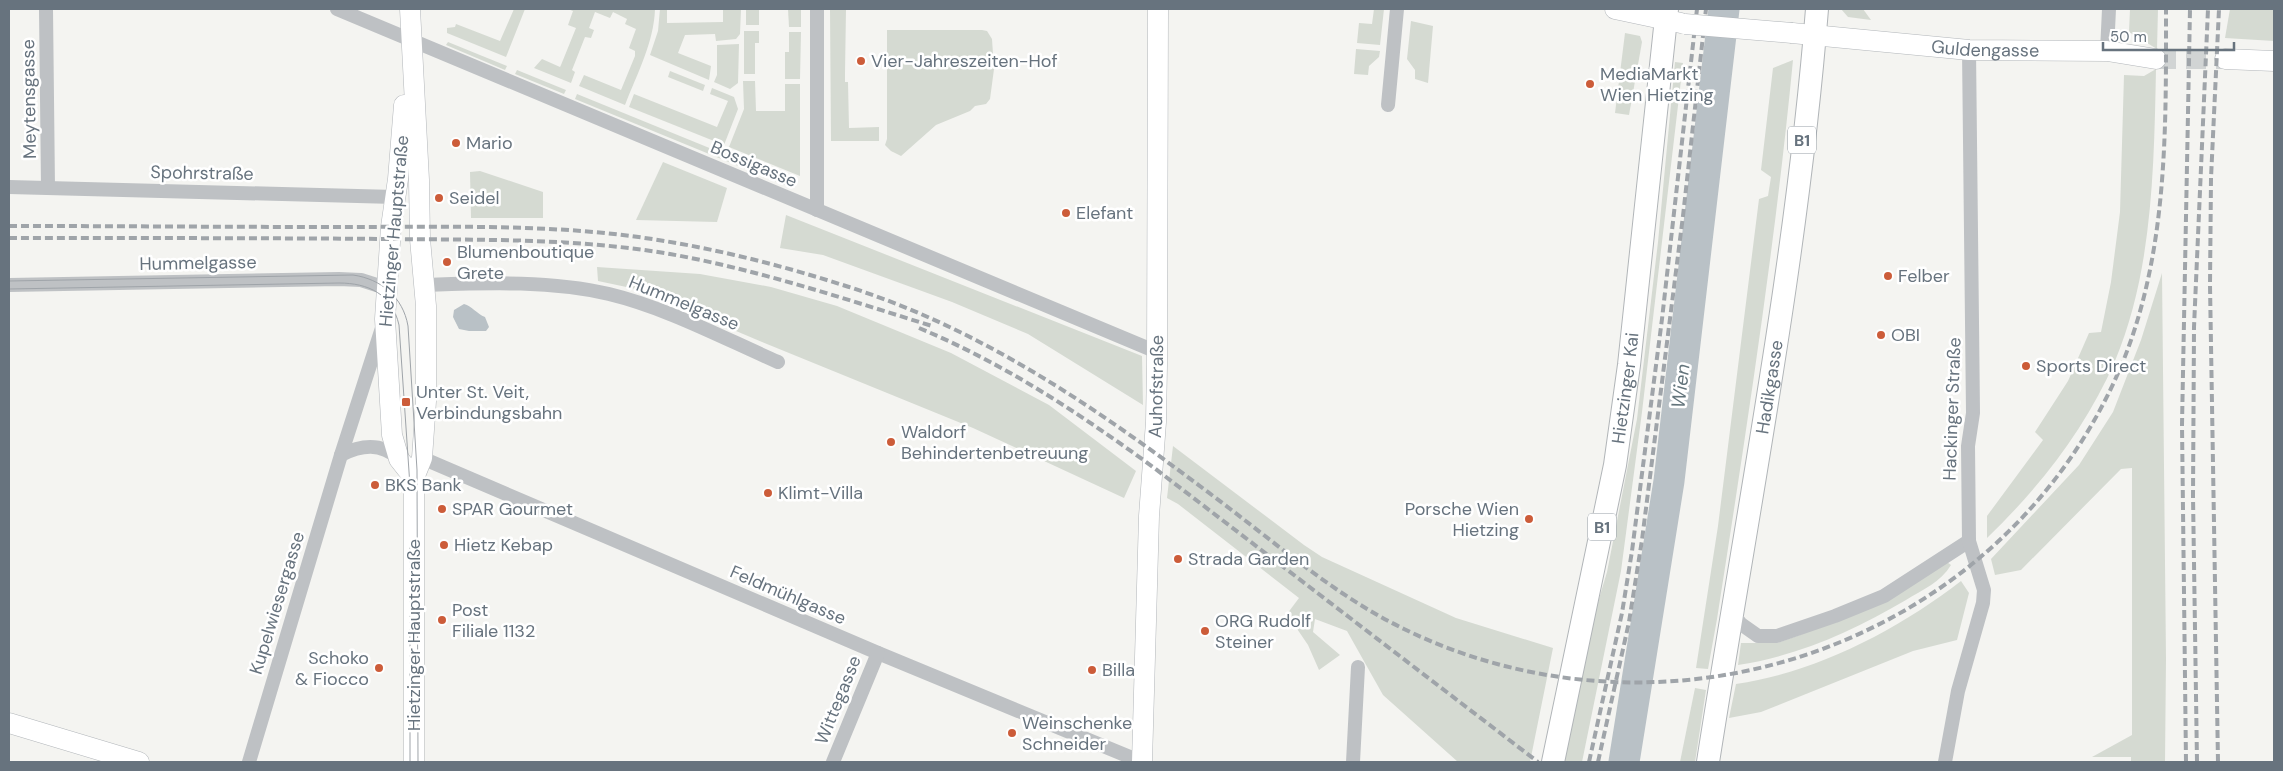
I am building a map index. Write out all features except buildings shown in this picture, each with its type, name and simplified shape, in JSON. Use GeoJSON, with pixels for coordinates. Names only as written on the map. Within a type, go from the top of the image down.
{"type":"FeatureCollection","features":[{"type":"Feature","properties":{"kind":"main road","name":"Hadikgasse"},"geometry":{"type":"LineString","coordinates":[[1708,762],[1731,612],[1766,418],[1790,246],[1817,9]]}},
{"type":"Feature","properties":{"kind":"main road","name":"Hietzinger Kai"},"geometry":{"type":"LineString","coordinates":[[1553,762],[1618,445],[1673,18]]}},
{"type":"Feature","properties":{"kind":"street","name":"Meytensgasse"},"geometry":{"type":"LineString","coordinates":[[46,9],[48,188]]}},
{"type":"Feature","properties":{"kind":"street","name":"Bossigasse"},"geometry":{"type":"LineString","coordinates":[[337,9],[1157,352]]}},
{"type":"Feature","properties":{"kind":"street","name":"Hietzinger Hauptstraße"},"geometry":{"type":"LineString","coordinates":[[410,9],[423,285],[426,306],[426,401],[422,458],[414,478],[414,762]]}},
{"type":"Feature","properties":{"kind":"street"},"geometry":{"type":"LineString","coordinates":[[817,9],[817,210]]}},
{"type":"Feature","properties":{"kind":"street","name":"Auhofstraße"},"geometry":{"type":"LineString","coordinates":[[1142,762],[1149,516],[1156,422],[1158,9]]}},
{"type":"Feature","properties":{"kind":"street"},"geometry":{"type":"LineString","coordinates":[[1388,104],[1397,9]]}},
{"type":"Feature","properties":{"kind":"street","name":"Guldengasse"},"geometry":{"type":"LineString","coordinates":[[1615,9],[1792,33],[1969,50],[2106,52],[2156,59]]}},
{"type":"Feature","properties":{"kind":"street"},"geometry":{"type":"LineString","coordinates":[[2106,52],[2108,9]]}},
{"type":"Feature","properties":{"kind":"street","name":"Hietzinger Hauptstraße"},"geometry":{"type":"LineString","coordinates":[[410,38],[398,179],[394,197],[385,319],[392,435],[399,459],[414,478]]}},
{"type":"Feature","properties":{"kind":"street","name":"Hackinger Straße"},"geometry":{"type":"LineString","coordinates":[[1945,762],[1958,691],[1983,604],[1984,590],[1969,540],[1968,446],[1974,413],[1969,50]]}},
{"type":"Feature","properties":{"kind":"street"},"geometry":{"type":"LineString","coordinates":[[2225,59],[2274,61]]}},
{"type":"Feature","properties":{"kind":"street","name":"Spohrstraße"},"geometry":{"type":"LineString","coordinates":[[9,188],[394,197]]}},
{"type":"Feature","properties":{"kind":"street","name":"Hummelgasse"},"geometry":{"type":"LineString","coordinates":[[9,285],[340,279],[361,280],[386,288]]}},
{"type":"Feature","properties":{"kind":"street","name":"Hummelgasse"},"geometry":{"type":"LineString","coordinates":[[423,285],[569,287],[609,294],[645,305],[778,362]]}},
{"type":"Feature","properties":{"kind":"street","name":"Kupelwiesergasse"},"geometry":{"type":"LineString","coordinates":[[249,762],[341,455],[385,319]]}},
{"type":"Feature","properties":{"kind":"street"},"geometry":{"type":"LineString","coordinates":[[341,455],[356,448],[374,446],[387,450],[399,459]]}},
{"type":"Feature","properties":{"kind":"street","name":"Feldmühlgasse"},"geometry":{"type":"LineString","coordinates":[[422,458],[878,653],[1142,762]]}},
{"type":"Feature","properties":{"kind":"street"},"geometry":{"type":"LineString","coordinates":[[1731,612],[1741,624],[1758,636],[1777,636],[1835,616],[1884,596],[1969,540]]}},
{"type":"Feature","properties":{"kind":"street","name":"Wittegasse"},"geometry":{"type":"LineString","coordinates":[[833,762],[878,653]]}},
{"type":"Feature","properties":{"kind":"street"},"geometry":{"type":"LineString","coordinates":[[1353,762],[1358,667]]}},
{"type":"Feature","properties":{"kind":"street"},"geometry":{"type":"LineString","coordinates":[[9,723],[139,762]]}},
{"type":"Feature","properties":{"kind":"shaded area"},"geometry":{"type":"Polygon","coordinates":[[[514,9],[525,9],[506,57],[447,33],[447,28],[455,27],[456,24],[500,41],[514,9]]]}},
{"type":"Feature","properties":{"kind":"shaded area"},"geometry":{"type":"Polygon","coordinates":[[[568,9],[655,9],[652,34],[640,70],[625,105],[579,86],[584,75],[621,90],[635,56],[635,51],[629,48],[636,29],[625,24],[627,19],[613,12],[610,18],[595,12],[589,28],[594,30],[591,38],[585,37],[572,70],[575,72],[571,83],[534,68],[542,59],[560,67],[576,28],[568,25],[573,11],[568,9]]]}},
{"type":"Feature","properties":{"kind":"shaded area"},"geometry":{"type":"Polygon","coordinates":[[[660,9],[667,9],[667,23],[723,22],[723,9],[741,9],[740,34],[736,39],[716,41],[715,34],[685,35],[678,53],[711,66],[709,80],[650,55],[658,31],[660,9]]]}},
{"type":"Feature","properties":{"kind":"shaded area"},"geometry":{"type":"Polygon","coordinates":[[[746,9],[759,9],[759,25],[746,25],[746,9]]]}},
{"type":"Feature","properties":{"kind":"shaded area"},"geometry":{"type":"Polygon","coordinates":[[[788,9],[801,9],[801,27],[789,27],[788,9]]]}},
{"type":"Feature","properties":{"kind":"shaded area"},"geometry":{"type":"Polygon","coordinates":[[[830,9],[846,9],[845,82],[848,82],[849,128],[879,127],[879,141],[831,141],[830,9]]]}},
{"type":"Feature","properties":{"kind":"shaded area"},"geometry":{"type":"Polygon","coordinates":[[[1374,9],[1384,9],[1380,45],[1357,43],[1359,23],[1372,24],[1374,9]]]}},
{"type":"Feature","properties":{"kind":"shaded area"},"geometry":{"type":"Polygon","coordinates":[[[1841,9],[1863,9],[1871,20],[1848,17],[1841,9]]]}},
{"type":"Feature","properties":{"kind":"shaded area"},"geometry":{"type":"Polygon","coordinates":[[[2130,9],[2158,9],[2157,49],[2129,32],[2130,9]]]}},
{"type":"Feature","properties":{"kind":"shaded area"},"geometry":{"type":"Polygon","coordinates":[[[2230,9],[2274,9],[2274,41],[2225,38],[2230,9]]]}},
{"type":"Feature","properties":{"kind":"shaded area"},"geometry":{"type":"Polygon","coordinates":[[[1411,21],[1433,26],[1428,83],[1415,79],[1415,70],[1407,59],[1411,21]]]}},
{"type":"Feature","properties":{"kind":"shaded area"},"geometry":{"type":"Polygon","coordinates":[[[887,30],[982,30],[987,31],[992,39],[994,69],[990,99],[986,104],[975,106],[970,111],[936,125],[901,156],[891,151],[885,145],[887,139],[887,30]]]}},
{"type":"Feature","properties":{"kind":"shaded area"},"geometry":{"type":"Polygon","coordinates":[[[744,31],[759,31],[759,43],[755,43],[755,74],[744,74],[744,31]]]}},
{"type":"Feature","properties":{"kind":"shaded area"},"geometry":{"type":"Polygon","coordinates":[[[789,32],[801,32],[800,79],[785,79],[785,52],[789,52],[789,32]]]}},
{"type":"Feature","properties":{"kind":"shaded area"},"geometry":{"type":"Polygon","coordinates":[[[1625,33],[1640,36],[1642,42],[1629,115],[1615,113],[1625,33]]]}},
{"type":"Feature","properties":{"kind":"shaded area"},"geometry":{"type":"Polygon","coordinates":[[[448,42],[507,66],[505,70],[446,45],[448,42]]]}},
{"type":"Feature","properties":{"kind":"shaded area"},"geometry":{"type":"Polygon","coordinates":[[[739,44],[738,83],[730,89],[714,82],[717,75],[717,45],[739,44]]]}},
{"type":"Feature","properties":{"kind":"shaded area"},"geometry":{"type":"Polygon","coordinates":[[[1356,49],[1380,51],[1379,57],[1369,66],[1368,75],[1354,74],[1356,49]]]}},
{"type":"Feature","properties":{"kind":"shaded area"},"geometry":{"type":"Polygon","coordinates":[[[1793,60],[1769,270],[1717,619],[1708,669],[1696,668],[1718,526],[1759,199],[1768,196],[1771,177],[1761,170],[1773,68],[1793,60]]]}},
{"type":"Feature","properties":{"kind":"shaded area"},"geometry":{"type":"Polygon","coordinates":[[[1675,62],[1683,63],[1642,412],[1621,571],[1582,762],[1559,762],[1579,666],[1607,572],[1637,419],[1658,242],[1675,62]]]}},
{"type":"Feature","properties":{"kind":"shaded area"},"geometry":{"type":"Polygon","coordinates":[[[2156,69],[2149,217],[2137,291],[2128,326],[2103,386],[2076,433],[2043,477],[1987,538],[1987,516],[2043,440],[2035,432],[2068,381],[2089,333],[2101,332],[2111,282],[2120,212],[2124,75],[2144,76],[2156,69]]]}},
{"type":"Feature","properties":{"kind":"shaded area"},"geometry":{"type":"Polygon","coordinates":[[[517,70],[566,90],[564,94],[515,74],[517,70]]]}},
{"type":"Feature","properties":{"kind":"shaded area"},"geometry":{"type":"Polygon","coordinates":[[[670,71],[705,85],[703,91],[668,77],[670,71]]]}},
{"type":"Feature","properties":{"kind":"shaded area"},"geometry":{"type":"Polygon","coordinates":[[[743,81],[755,81],[756,111],[785,111],[785,84],[800,84],[800,176],[729,147],[744,109],[743,81]]]}},
{"type":"Feature","properties":{"kind":"shaded area"},"geometry":{"type":"Polygon","coordinates":[[[712,88],[734,97],[738,109],[724,145],[629,107],[634,94],[717,127],[728,101],[710,94],[712,88]]]}},
{"type":"Feature","properties":{"kind":"shaded area"},"geometry":{"type":"Polygon","coordinates":[[[577,94],[793,182],[796,187],[787,186],[575,99],[577,94]]]}},
{"type":"Feature","properties":{"kind":"shaded area"},"geometry":{"type":"Polygon","coordinates":[[[663,162],[727,188],[717,222],[636,220],[663,162]]]}},
{"type":"Feature","properties":{"kind":"shaded area"},"geometry":{"type":"Polygon","coordinates":[[[480,171],[543,192],[543,218],[471,218],[470,172],[480,171]]]}},
{"type":"Feature","properties":{"kind":"shaded area"},"geometry":{"type":"Polygon","coordinates":[[[786,215],[1142,356],[1143,405],[1028,334],[952,302],[823,255],[780,248],[786,215]]]}},
{"type":"Feature","properties":{"kind":"shaded area"},"geometry":{"type":"Polygon","coordinates":[[[597,267],[700,274],[771,287],[837,306],[951,353],[1049,405],[1136,471],[1124,498],[973,428],[762,342],[677,306],[650,292],[598,281],[597,267]]]}},
{"type":"Feature","properties":{"kind":"shaded area"},"geometry":{"type":"Polygon","coordinates":[[[2162,273],[2166,659],[2165,762],[2131,762],[2131,757],[2092,757],[2132,735],[2132,468],[2121,469],[2021,570],[1995,575],[1991,559],[2079,465],[2113,412],[2141,340],[2162,273]]]}},
{"type":"Feature","properties":{"kind":"shaded area"},"geometry":{"type":"Polygon","coordinates":[[[464,304],[485,317],[489,327],[486,331],[459,329],[453,317],[454,310],[464,304]]]}},
{"type":"Feature","properties":{"kind":"shaded area"},"geometry":{"type":"Polygon","coordinates":[[[1173,446],[1322,557],[1456,618],[1553,648],[1530,762],[1458,762],[1383,695],[1347,631],[1315,619],[1313,632],[1340,655],[1319,670],[1308,645],[1287,614],[1299,598],[1178,504],[1167,498],[1173,446]]]}},
{"type":"Feature","properties":{"kind":"shaded area"},"geometry":{"type":"Polygon","coordinates":[[[1947,562],[1951,565],[1937,581],[1866,622],[1804,649],[1738,665],[1741,643],[1777,643],[1800,635],[1947,562]]]}},
{"type":"Feature","properties":{"kind":"shaded area"},"geometry":{"type":"Polygon","coordinates":[[[1961,581],[1969,593],[1957,640],[1913,651],[1761,712],[1729,718],[1736,684],[1796,670],[1854,647],[1910,616],[1961,581]]]}},
{"type":"Feature","properties":{"kind":"shaded area"},"geometry":{"type":"Polygon","coordinates":[[[1695,688],[1706,690],[1695,762],[1680,762],[1695,688]]]}},
{"type":"Feature","properties":{"kind":"waterway","name":"Wien"},"geometry":{"type":"LineString","coordinates":[[1624,762],[1669,481],[1724,9]]}},
{"type":"Feature","properties":{"kind":"tunnel"},"geometry":{"type":"LineString","coordinates":[[2156,59],[2225,59]]}},
{"type":"Feature","properties":{"kind":"tram line"},"geometry":{"type":"LineString","coordinates":[[9,281],[353,275],[381,285],[396,298],[408,326],[417,470],[418,762]]}},
{"type":"Feature","properties":{"kind":"tram line"},"geometry":{"type":"LineString","coordinates":[[9,289],[339,283],[369,288],[385,298],[391,305],[399,325],[410,486]]}},
{"type":"Feature","properties":{"kind":"tram line"},"geometry":{"type":"LineString","coordinates":[[410,543],[410,762]]}},
{"type":"Feature","properties":{"kind":"railway"},"geometry":{"type":"LineString","coordinates":[[1589,762],[1622,613],[1632,551],[1662,319],[1697,9]]}},
{"type":"Feature","properties":{"kind":"railway"},"geometry":{"type":"LineString","coordinates":[[1598,762],[1629,622],[1642,540],[1683,216],[1706,9]]}},
{"type":"Feature","properties":{"kind":"railway"},"geometry":{"type":"LineString","coordinates":[[9,226],[552,229],[616,234],[684,244],[784,267],[849,287],[901,306],[951,328],[1046,380],[1137,440],[1334,587],[1356,602],[1404,629],[1508,667],[1615,682],[1721,676],[1823,649],[1918,603],[2002,538],[2071,457],[2124,359],[2138,317],[2149,274],[2157,231],[2162,187],[2166,98],[2166,9]]}},
{"type":"Feature","properties":{"kind":"railway"},"geometry":{"type":"LineString","coordinates":[[2186,762],[2182,425],[2190,9]]}},
{"type":"Feature","properties":{"kind":"railway"},"geometry":{"type":"LineString","coordinates":[[2197,762],[2193,496],[2194,327],[2208,9]]}},
{"type":"Feature","properties":{"kind":"railway"},"geometry":{"type":"LineString","coordinates":[[2218,762],[2210,285],[2211,178],[2219,9]]}},
{"type":"Feature","properties":{"kind":"railway"},"geometry":{"type":"LineString","coordinates":[[9,238],[459,240],[565,242],[600,245],[670,254],[736,268],[932,326]]}},
{"type":"Feature","properties":{"kind":"railway"},"geometry":{"type":"LineString","coordinates":[[919,328],[981,357],[1040,390],[1125,447],[1538,762]]}},
{"type":"Feature","properties":{"kind":"place","name":"Vier-Jahreszeiten-Hof"},"geometry":{"type":"Point","coordinates":[861,61]}},
{"type":"Feature","properties":{"kind":"place","name":"MediaMarkt Wien Hietzing"},"geometry":{"type":"Point","coordinates":[1590,84]}},
{"type":"Feature","properties":{"kind":"place","name":"Mario"},"geometry":{"type":"Point","coordinates":[456,143]}},
{"type":"Feature","properties":{"kind":"place","name":"Seidel"},"geometry":{"type":"Point","coordinates":[439,198]}},
{"type":"Feature","properties":{"kind":"place","name":"Elefant"},"geometry":{"type":"Point","coordinates":[1066,213]}},
{"type":"Feature","properties":{"kind":"place","name":"Blumenboutique Grete"},"geometry":{"type":"Point","coordinates":[447,262]}},
{"type":"Feature","properties":{"kind":"place","name":"Felber"},"geometry":{"type":"Point","coordinates":[1888,276]}},
{"type":"Feature","properties":{"kind":"place","name":"OBI"},"geometry":{"type":"Point","coordinates":[1881,335]}},
{"type":"Feature","properties":{"kind":"place","name":"Sports Direct"},"geometry":{"type":"Point","coordinates":[2026,366]}},
{"type":"Feature","properties":{"kind":"place","name":"Unter St. Veit, Verbindungsbahn"},"geometry":{"type":"Point","coordinates":[406,402]}},
{"type":"Feature","properties":{"kind":"place","name":"Waldorf Behindertenbetreuung"},"geometry":{"type":"Point","coordinates":[891,442]}},
{"type":"Feature","properties":{"kind":"place","name":"BKS Bank"},"geometry":{"type":"Point","coordinates":[375,485]}},
{"type":"Feature","properties":{"kind":"place","name":"Klimt-Villa"},"geometry":{"type":"Point","coordinates":[768,493]}},
{"type":"Feature","properties":{"kind":"place","name":"SPAR Gourmet"},"geometry":{"type":"Point","coordinates":[442,509]}},
{"type":"Feature","properties":{"kind":"place","name":"Porsche Wien Hietzing"},"geometry":{"type":"Point","coordinates":[1529,519]}},
{"type":"Feature","properties":{"kind":"place","name":"Hietz Kebap"},"geometry":{"type":"Point","coordinates":[444,545]}},
{"type":"Feature","properties":{"kind":"place","name":"Strada Garden"},"geometry":{"type":"Point","coordinates":[1178,559]}},
{"type":"Feature","properties":{"kind":"place","name":"Post Filiale 1132"},"geometry":{"type":"Point","coordinates":[442,620]}},
{"type":"Feature","properties":{"kind":"place","name":"ORG Rudolf Steiner"},"geometry":{"type":"Point","coordinates":[1205,631]}},
{"type":"Feature","properties":{"kind":"place","name":"Schoko & Fiocco"},"geometry":{"type":"Point","coordinates":[379,668]}},
{"type":"Feature","properties":{"kind":"place","name":"Billa"},"geometry":{"type":"Point","coordinates":[1092,670]}},
{"type":"Feature","properties":{"kind":"place","name":"Weinschenke Schneider"},"geometry":{"type":"Point","coordinates":[1012,733]}}]}
